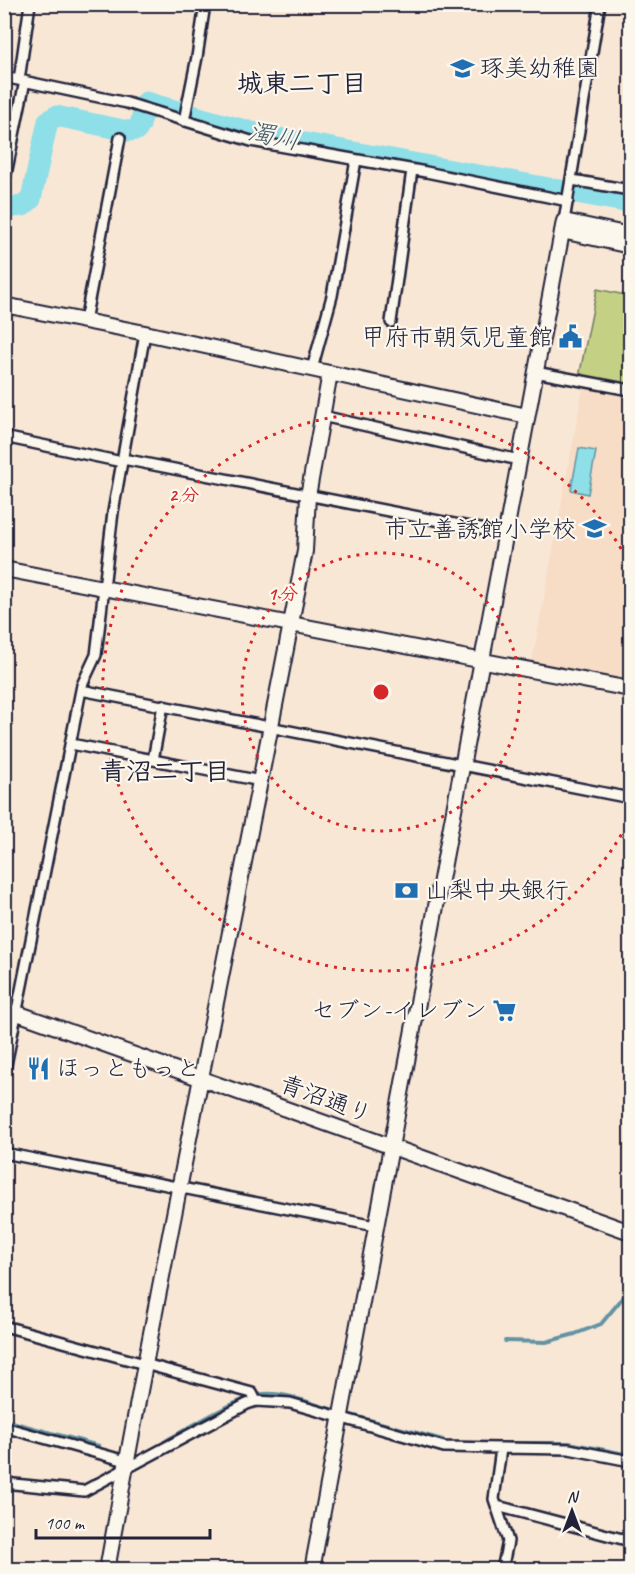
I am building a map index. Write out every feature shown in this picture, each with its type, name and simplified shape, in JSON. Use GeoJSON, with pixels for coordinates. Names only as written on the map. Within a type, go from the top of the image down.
{"type":"FeatureCollection","features":[{"type":"Feature","properties":{"kind":"street"},"geometry":{"type":"LineString","coordinates":[[4,184],[22,80],[30,4]]}},
{"type":"Feature","properties":{"kind":"street"},"geometry":{"type":"LineString","coordinates":[[184,121],[205,4]]}},
{"type":"Feature","properties":{"kind":"street"},"geometry":{"type":"LineString","coordinates":[[312,1569],[572,181],[600,4]]}},
{"type":"Feature","properties":{"kind":"street"},"geometry":{"type":"LineString","coordinates":[[4,77],[136,106],[251,141],[568,201]]}},
{"type":"Feature","properties":{"kind":"street"},"geometry":{"type":"LineString","coordinates":[[84,321],[120,138]]}},
{"type":"Feature","properties":{"kind":"street"},"geometry":{"type":"LineString","coordinates":[[312,369],[332,296],[356,160]]}},
{"type":"Feature","properties":{"kind":"street"},"geometry":{"type":"LineString","coordinates":[[391,322],[412,170]]}},
{"type":"Feature","properties":{"kind":"street"},"geometry":{"type":"LineString","coordinates":[[572,181],[630,190]]}},
{"type":"Feature","properties":{"kind":"street"},"geometry":{"type":"LineString","coordinates":[[563,226],[630,235]]}},
{"type":"Feature","properties":{"kind":"street"},"geometry":{"type":"LineString","coordinates":[[563,226],[630,246]]}},
{"type":"Feature","properties":{"kind":"street"},"geometry":{"type":"LineString","coordinates":[[4,305],[145,333],[527,416]]}},
{"type":"Feature","properties":{"kind":"street"},"geometry":{"type":"LineString","coordinates":[[4,1075],[10,1012],[71,744],[81,690],[96,655],[113,512],[145,333]]}},
{"type":"Feature","properties":{"kind":"street"},"geometry":{"type":"LineString","coordinates":[[535,372],[630,390]]}},
{"type":"Feature","properties":{"kind":"street"},"geometry":{"type":"LineString","coordinates":[[106,1569],[200,1078],[305,552],[308,496],[330,373]]}},
{"type":"Feature","properties":{"kind":"street"},"geometry":{"type":"LineString","coordinates":[[322,416],[519,460]]}},
{"type":"Feature","properties":{"kind":"street"},"geometry":{"type":"LineString","coordinates":[[4,437],[506,534]]}},
{"type":"Feature","properties":{"kind":"street"},"geometry":{"type":"LineString","coordinates":[[4,569],[630,689]]}},
{"type":"Feature","properties":{"kind":"street"},"geometry":{"type":"LineString","coordinates":[[81,690],[630,798]]}},
{"type":"Feature","properties":{"kind":"street"},"geometry":{"type":"LineString","coordinates":[[153,760],[163,705]]}},
{"type":"Feature","properties":{"kind":"street"},"geometry":{"type":"LineString","coordinates":[[71,744],[261,781]]}},
{"type":"Feature","properties":{"kind":"street","name":"青沼通り"},"geometry":{"type":"LineString","coordinates":[[10,1012],[630,1233]]}},
{"type":"Feature","properties":{"kind":"street"},"geometry":{"type":"LineString","coordinates":[[4,1153],[375,1226]]}},
{"type":"Feature","properties":{"kind":"street"},"geometry":{"type":"LineString","coordinates":[[4,1326],[145,1364],[255,1398],[290,1403],[444,1447],[569,1449],[630,1461]]}},
{"type":"Feature","properties":{"kind":"street"},"geometry":{"type":"LineString","coordinates":[[4,1483],[84,1491],[125,1465],[255,1398]]}},
{"type":"Feature","properties":{"kind":"street"},"geometry":{"type":"LineString","coordinates":[[4,1427],[125,1465]]}},
{"type":"Feature","properties":{"kind":"street"},"geometry":{"type":"LineString","coordinates":[[501,1449],[494,1498],[508,1541],[502,1569]]}},
{"type":"Feature","properties":{"kind":"street"},"geometry":{"type":"LineString","coordinates":[[497,1506],[630,1542]]}},
{"type":"Feature","properties":{"kind":"shaded area","name":"市立善誘館小学校"},"geometry":{"type":"Polygon","coordinates":[[[583,388],[630,397],[630,681],[532,662],[583,388]]]}},
{"type":"Feature","properties":{"kind":"green space"},"geometry":{"type":"Polygon","coordinates":[[[597,289],[630,296],[630,386],[579,377],[597,289]]]}},
{"type":"Feature","properties":{"kind":"water"},"geometry":{"type":"Polygon","coordinates":[[[579,448],[596,451],[588,494],[571,490],[579,448]]]}},
{"type":"Feature","properties":{"kind":"waterway","name":"濁川"},"geometry":{"type":"LineString","coordinates":[[4,208],[23,206],[31,199],[48,121],[56,116],[128,131],[137,130],[146,102],[262,135],[630,203]]}},
{"type":"Feature","properties":{"kind":"waterway"},"geometry":{"type":"LineString","coordinates":[[505,1341],[546,1342],[601,1324],[630,1289]]}},
{"type":"Feature","properties":{"kind":"waterway"},"geometry":{"type":"LineString","coordinates":[[164,1442],[228,1407],[264,1394],[289,1397],[331,1409]]}},
{"type":"Feature","properties":{"kind":"waterway"},"geometry":{"type":"LineString","coordinates":[[351,1415],[443,1440]]}},
{"type":"Feature","properties":{"kind":"waterway"},"geometry":{"type":"LineString","coordinates":[[4,1420],[99,1446]]}},
{"type":"Feature","properties":{"kind":"waterway"},"geometry":{"type":"LineString","coordinates":[[454,1443],[569,1443],[630,1455]]}},
{"type":"Feature","properties":{"kind":"place","name":"琢美幼稚園"},"geometry":{"type":"Point","coordinates":[462,68]}},
{"type":"Feature","properties":{"kind":"place","name":"甲府市朝気児童館"},"geometry":{"type":"Point","coordinates":[571,337]}},
{"type":"Feature","properties":{"kind":"place","name":"市立善誘館小学校"},"geometry":{"type":"Point","coordinates":[594,529]}},
{"type":"Feature","properties":{"kind":"place","name":"山梨中央銀行"},"geometry":{"type":"Point","coordinates":[407,890]}},
{"type":"Feature","properties":{"kind":"place","name":"セブン-イレブン"},"geometry":{"type":"Point","coordinates":[505,1010]}},
{"type":"Feature","properties":{"kind":"place","name":"ほっともっと"},"geometry":{"type":"Point","coordinates":[38,1068]}},
{"type":"Feature","properties":{"kind":"district","name":"城東二丁目"},"geometry":{"type":"Point","coordinates":[302,83]}},
{"type":"Feature","properties":{"kind":"district","name":"青沼二丁目"},"geometry":{"type":"Point","coordinates":[165,771]}}]}
